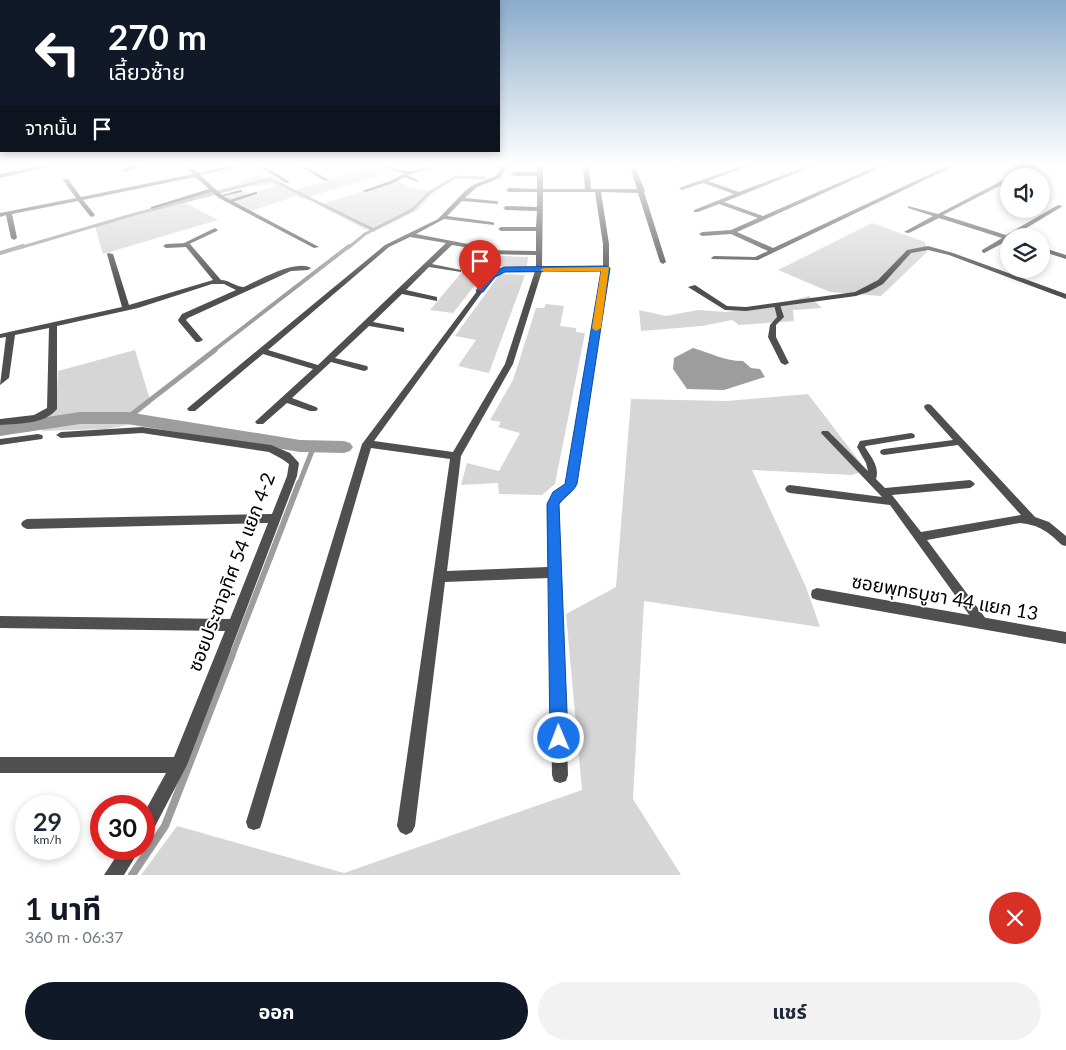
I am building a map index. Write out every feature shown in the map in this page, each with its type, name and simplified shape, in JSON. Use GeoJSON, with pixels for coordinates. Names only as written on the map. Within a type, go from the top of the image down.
{"type":"FeatureCollection","features":[{"type":"Feature","properties":{"kind":"street"},"geometry":{"type":"LineString","coordinates":[[0,215],[37,207]]}},
{"type":"Feature","properties":{"kind":"street"},"geometry":{"type":"LineString","coordinates":[[86,207],[92,214]]}},
{"type":"Feature","properties":{"kind":"street"},"geometry":{"type":"LineString","coordinates":[[153,208],[158,207]]}},
{"type":"Feature","properties":{"kind":"street"},"geometry":{"type":"LineString","coordinates":[[240,207],[316,247]]}},
{"type":"Feature","properties":{"kind":"street"},"geometry":{"type":"LineString","coordinates":[[192,409],[387,246],[430,225],[443,217],[453,207]]}},
{"type":"Feature","properties":{"kind":"street"},"geometry":{"type":"LineString","coordinates":[[560,775],[553,504],[558,496],[570,487],[571,484],[606,268],[606,244],[597,207]]}},
{"type":"Feature","properties":{"kind":"street"},"geometry":{"type":"LineString","coordinates":[[647,207],[663,262]]}},
{"type":"Feature","properties":{"kind":"street"},"geometry":{"type":"LineString","coordinates":[[696,211],[706,207]]}},
{"type":"Feature","properties":{"kind":"street"},"geometry":{"type":"LineString","coordinates":[[731,207],[762,218]]}},
{"type":"Feature","properties":{"kind":"street"},"geometry":{"type":"LineString","coordinates":[[702,234],[732,232],[788,207]]}},
{"type":"Feature","properties":{"kind":"street"},"geometry":{"type":"LineString","coordinates":[[714,258],[751,259],[773,251],[866,207]]}},
{"type":"Feature","properties":{"kind":"street"},"geometry":{"type":"LineString","coordinates":[[910,207],[1000,236]]}},
{"type":"Feature","properties":{"kind":"street"},"geometry":{"type":"LineString","coordinates":[[907,232],[955,207]]}},
{"type":"Feature","properties":{"kind":"street"},"geometry":{"type":"LineString","coordinates":[[1024,228],[1059,207]]}},
{"type":"Feature","properties":{"kind":"street"},"geometry":{"type":"LineString","coordinates":[[406,826],[456,456],[506,370],[539,270],[539,209],[506,208]]}},
{"type":"Feature","properties":{"kind":"street"},"geometry":{"type":"LineString","coordinates":[[9,212],[14,238]]}},
{"type":"Feature","properties":{"kind":"street"},"geometry":{"type":"LineString","coordinates":[[443,217],[492,224]]}},
{"type":"Feature","properties":{"kind":"street"},"geometry":{"type":"LineString","coordinates":[[501,229],[539,229]]}},
{"type":"Feature","properties":{"kind":"street"},"geometry":{"type":"LineString","coordinates":[[732,232],[773,251]]}},
{"type":"Feature","properties":{"kind":"street"},"geometry":{"type":"LineString","coordinates":[[409,234],[476,247]]}},
{"type":"Feature","properties":{"kind":"street"},"geometry":{"type":"LineString","coordinates":[[260,422],[451,242]]}},
{"type":"Feature","properties":{"kind":"street"},"geometry":{"type":"LineString","coordinates":[[984,251],[1000,242]]}},
{"type":"Feature","properties":{"kind":"street"},"geometry":{"type":"LineString","coordinates":[[166,246],[185,244],[218,281],[245,289]]}},
{"type":"Feature","properties":{"kind":"street"},"geometry":{"type":"LineString","coordinates":[[692,287],[725,308],[746,309],[856,294],[872,289],[882,282],[909,251],[918,248],[928,248],[951,254],[1066,297]]}},
{"type":"Feature","properties":{"kind":"street"},"geometry":{"type":"LineString","coordinates":[[489,252],[539,253]]}},
{"type":"Feature","properties":{"kind":"street"},"geometry":{"type":"LineString","coordinates":[[1050,252],[1066,257]]}},
{"type":"Feature","properties":{"kind":"street"},"geometry":{"type":"LineString","coordinates":[[110,254],[126,308]]}},
{"type":"Feature","properties":{"kind":"street"},"geometry":{"type":"LineString","coordinates":[[427,265],[459,271]]}},
{"type":"Feature","properties":{"kind":"street"},"geometry":{"type":"LineString","coordinates":[[199,340],[182,320],[185,316],[290,269],[308,268]]}},
{"type":"Feature","properties":{"kind":"street"},"geometry":{"type":"LineString","coordinates":[[254,822],[367,444],[492,275],[504,270],[606,268]]}},
{"type":"Feature","properties":{"kind":"street"},"geometry":{"type":"LineString","coordinates":[[0,336],[126,308],[218,281]]}},
{"type":"Feature","properties":{"kind":"street"},"geometry":{"type":"LineString","coordinates":[[400,291],[434,299]]}},
{"type":"Feature","properties":{"kind":"street"},"geometry":{"type":"LineString","coordinates":[[367,323],[401,330]]}},
{"type":"Feature","properties":{"kind":"street"},"geometry":{"type":"LineString","coordinates":[[0,422],[41,417],[48,414],[52,409],[53,325]]}},
{"type":"Feature","properties":{"kind":"street"},"geometry":{"type":"LineString","coordinates":[[0,382],[6,378],[11,334]]}},
{"type":"Feature","properties":{"kind":"street"},"geometry":{"type":"LineString","coordinates":[[261,352],[319,368]]}},
{"type":"Feature","properties":{"kind":"street"},"geometry":{"type":"LineString","coordinates":[[328,359],[364,368]]}},
{"type":"Feature","properties":{"kind":"street"},"geometry":{"type":"LineString","coordinates":[[285,400],[313,409]]}},
{"type":"Feature","properties":{"kind":"street","name":"ซอยประชาอุทิศ 54 แยก 4-2"},"geometry":{"type":"LineString","coordinates":[[61,435],[142,430],[271,448],[294,463],[292,476],[178,765],[155,809]]}},
{"type":"Feature","properties":{"kind":"street"},"geometry":{"type":"LineString","coordinates":[[0,442],[38,437]]}},
{"type":"Feature","properties":{"kind":"street"},"geometry":{"type":"LineString","coordinates":[[367,444],[456,456]]}},
{"type":"Feature","properties":{"kind":"street"},"geometry":{"type":"LineString","coordinates":[[27,524],[275,518]]}},
{"type":"Feature","properties":{"kind":"street"},"geometry":{"type":"LineString","coordinates":[[440,577],[555,572]]}},
{"type":"Feature","properties":{"kind":"street","name":"ซอยพุทธบูชา 44 แยก 13"},"geometry":{"type":"LineString","coordinates":[[817,594],[1066,638]]}},
{"type":"Feature","properties":{"kind":"street"},"geometry":{"type":"LineString","coordinates":[[0,622],[233,625]]}},
{"type":"Feature","properties":{"kind":"street"},"geometry":{"type":"LineString","coordinates":[[0,766],[178,765]]}},
{"type":"Feature","properties":{"kind":"street"},"geometry":{"type":"LineString","coordinates":[[114,875],[124,860]]}},
{"type":"Feature","properties":{"kind":"lane"},"geometry":{"type":"LineString","coordinates":[[185,244],[215,230]]}},
{"type":"Feature","properties":{"kind":"lane"},"geometry":{"type":"LineString","coordinates":[[778,305],[782,314],[773,325],[772,337],[785,363]]}},
{"type":"Feature","properties":{"kind":"lane"},"geometry":{"type":"LineString","coordinates":[[928,408],[1032,520]]}},
{"type":"Feature","properties":{"kind":"lane"},"geometry":{"type":"LineString","coordinates":[[825,433],[892,502],[982,623]]}},
{"type":"Feature","properties":{"kind":"lane"},"geometry":{"type":"LineString","coordinates":[[871,480],[874,475],[874,468],[861,447],[863,443],[912,436]]}},
{"type":"Feature","properties":{"kind":"lane"},"geometry":{"type":"LineString","coordinates":[[884,452],[960,442]]}},
{"type":"Feature","properties":{"kind":"lane"},"geometry":{"type":"LineString","coordinates":[[882,492],[970,484]]}},
{"type":"Feature","properties":{"kind":"lane"},"geometry":{"type":"LineString","coordinates":[[790,489],[892,502]]}},
{"type":"Feature","properties":{"kind":"lane"},"geometry":{"type":"LineString","coordinates":[[918,537],[1020,519],[1041,522],[1066,542]]}},
{"type":"Feature","properties":{"kind":"shaded area"},"geometry":{"type":"Polygon","coordinates":[[[166,207],[193,207],[218,220],[103,254],[95,226],[166,207]]]}},
{"type":"Feature","properties":{"kind":"shaded area"},"geometry":{"type":"Polygon","coordinates":[[[243,207],[264,207],[251,211],[243,207]]]}},
{"type":"Feature","properties":{"kind":"shaded area"},"geometry":{"type":"Polygon","coordinates":[[[322,207],[421,207],[375,231],[365,229],[322,207]]]}},
{"type":"Feature","properties":{"kind":"shaded area"},"geometry":{"type":"Polygon","coordinates":[[[872,223],[925,242],[927,252],[881,296],[830,292],[778,270],[872,223]]]}},
{"type":"Feature","properties":{"kind":"shaded area"},"geometry":{"type":"Polygon","coordinates":[[[476,255],[528,257],[527,267],[490,266],[453,313],[430,310],[476,255]]]}},
{"type":"Feature","properties":{"kind":"shaded area"},"geometry":{"type":"Polygon","coordinates":[[[500,274],[525,275],[489,373],[458,366],[476,340],[455,336],[500,274]]]}},
{"type":"Feature","properties":{"kind":"shaded area"},"geometry":{"type":"Polygon","coordinates":[[[809,296],[822,308],[793,310],[794,321],[739,325],[732,320],[702,326],[641,331],[639,310],[666,316],[698,310],[725,312],[762,308],[809,296]]]}},
{"type":"Feature","properties":{"kind":"shaded area"},"geometry":{"type":"Polygon","coordinates":[[[546,304],[564,306],[560,326],[576,328],[576,332],[585,333],[555,484],[542,495],[499,494],[498,483],[461,485],[467,463],[499,471],[520,433],[498,427],[501,422],[490,420],[513,380],[536,308],[544,308],[546,304]]]}},
{"type":"Feature","properties":{"kind":"shaded area"},"geometry":{"type":"Polygon","coordinates":[[[693,348],[724,358],[743,361],[751,368],[760,369],[765,377],[724,390],[687,389],[673,369],[674,358],[693,348]]]}},
{"type":"Feature","properties":{"kind":"shaded area"},"geometry":{"type":"Polygon","coordinates":[[[135,350],[151,403],[139,413],[132,424],[107,429],[42,431],[47,419],[56,408],[58,371],[135,350]]]}},
{"type":"Feature","properties":{"kind":"shaded area"},"geometry":{"type":"Polygon","coordinates":[[[808,394],[866,470],[852,475],[752,470],[806,587],[820,627],[644,601],[633,799],[681,875],[141,875],[152,860],[155,860],[155,856],[177,826],[344,873],[582,790],[566,614],[616,587],[631,399],[727,401],[808,394]]]}},
{"type":"Feature","properties":{"kind":"waterway"},"geometry":{"type":"LineString","coordinates":[[19,248],[163,207]]}},
{"type":"Feature","properties":{"kind":"waterway"},"geometry":{"type":"LineString","coordinates":[[327,207],[373,230]]}},
{"type":"Feature","properties":{"kind":"waterway"},"geometry":{"type":"LineString","coordinates":[[373,230],[415,207]]}},
{"type":"Feature","properties":{"kind":"waterway"},"geometry":{"type":"LineString","coordinates":[[348,248],[373,230]]}},
{"type":"Feature","properties":{"kind":"waterway"},"geometry":{"type":"LineString","coordinates":[[0,253],[23,246]]}},
{"type":"Feature","properties":{"kind":"waterway"},"geometry":{"type":"LineString","coordinates":[[213,351],[349,246]]}},
{"type":"Feature","properties":{"kind":"waterway"},"geometry":{"type":"LineString","coordinates":[[127,418],[215,350]]}},
{"type":"Feature","properties":{"kind":"waterway"},"geometry":{"type":"LineString","coordinates":[[0,430],[80,418],[127,418],[300,446],[344,447]]}},
{"type":"Feature","properties":{"kind":"waterway"},"geometry":{"type":"LineString","coordinates":[[299,484],[314,446]]}},
{"type":"Feature","properties":{"kind":"waterway"},"geometry":{"type":"LineString","coordinates":[[232,656],[299,483]]}},
{"type":"Feature","properties":{"kind":"waterway"},"geometry":{"type":"LineString","coordinates":[[132,875],[165,826],[232,654]]}},
{"type":"Feature","properties":{"kind":"slow traffic"},"geometry":{"type":"LineString","coordinates":[[544,270],[606,268],[596,328]]}},
{"type":"Feature","properties":{"kind":"route"},"geometry":{"type":"LineString","coordinates":[[480,291],[492,275],[504,270],[606,268],[571,484],[554,500],[553,504],[559,738]]}}]}
